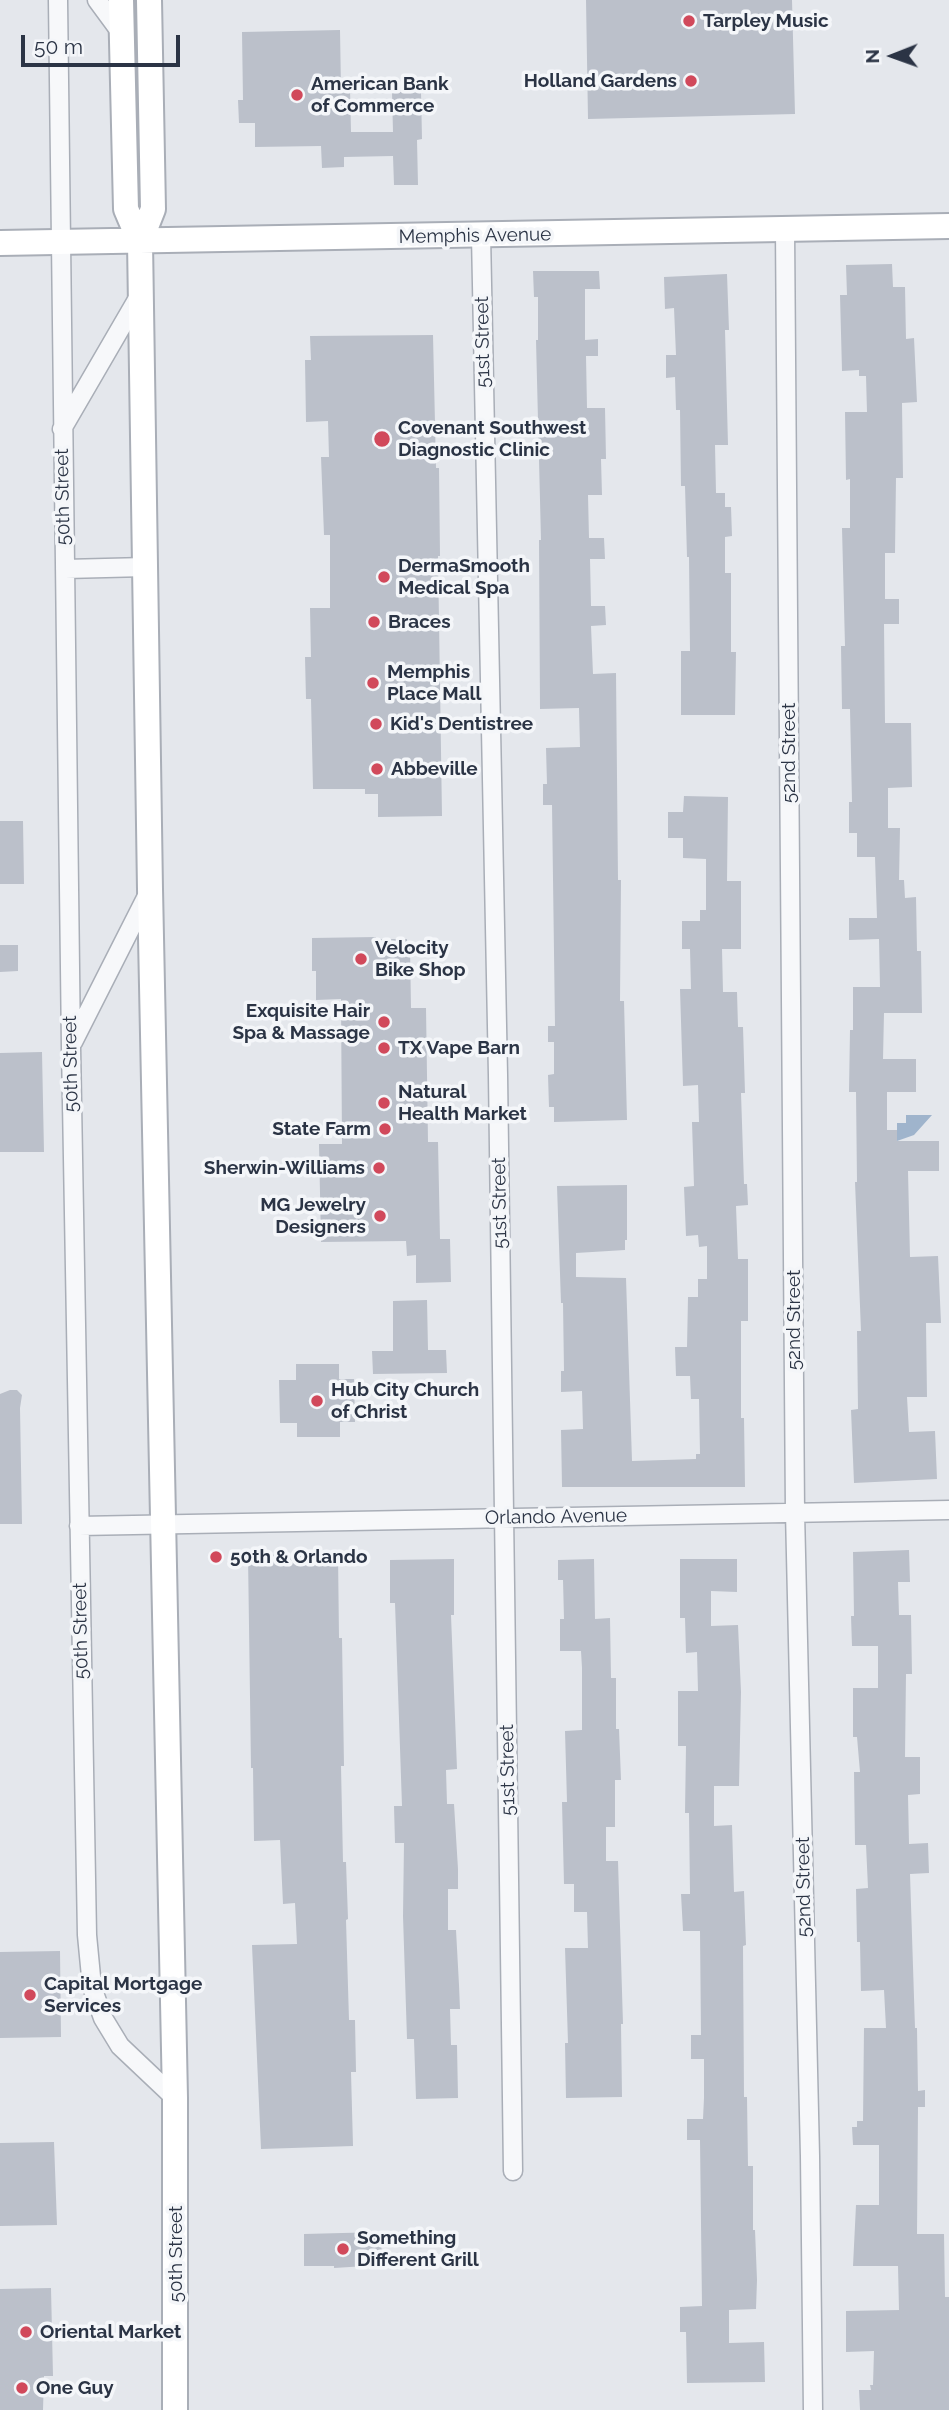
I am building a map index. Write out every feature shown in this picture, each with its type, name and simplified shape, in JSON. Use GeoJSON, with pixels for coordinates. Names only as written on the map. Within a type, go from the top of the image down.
{"type":"FeatureCollection","features":[{"type":"Feature","properties":{"kind":"main road","name":"50th Street"},"geometry":{"type":"LineString","coordinates":[[121,0],[126,209],[140,242],[150,888],[175,2098],[175,2410]]}},
{"type":"Feature","properties":{"kind":"main road","name":"50th Street"},"geometry":{"type":"LineString","coordinates":[[140,242],[153,209],[149,0]]}},
{"type":"Feature","properties":{"kind":"main road","name":"Memphis Avenue"},"geometry":{"type":"LineString","coordinates":[[0,243],[949,226]]}},
{"type":"Feature","properties":{"kind":"street","name":"50th Street"},"geometry":{"type":"LineString","coordinates":[[58,0],[71,1047],[87,1935],[92,1987],[103,2018],[120,2046],[175,2098]]}},
{"type":"Feature","properties":{"kind":"street"},"geometry":{"type":"LineString","coordinates":[[97,0],[122,34]]}},
{"type":"Feature","properties":{"kind":"street","name":"52nd Street"},"geometry":{"type":"LineString","coordinates":[[785,230],[795,1512],[813,2410]]}},
{"type":"Feature","properties":{"kind":"street","name":"51st Street"},"geometry":{"type":"LineString","coordinates":[[481,235],[505,1518],[513,2171]]}},
{"type":"Feature","properties":{"kind":"street"},"geometry":{"type":"LineString","coordinates":[[62,430],[141,293]]}},
{"type":"Feature","properties":{"kind":"street"},"geometry":{"type":"LineString","coordinates":[[65,569],[146,567]]}},
{"type":"Feature","properties":{"kind":"street"},"geometry":{"type":"LineString","coordinates":[[71,1047],[150,888]]}},
{"type":"Feature","properties":{"kind":"street","name":"Orlando Avenue"},"geometry":{"type":"LineString","coordinates":[[79,1525],[949,1510]]}},
{"type":"Feature","properties":{"kind":"water"},"geometry":{"type":"Polygon","coordinates":[[[906,1115],[932,1115],[914,1135],[897,1141],[897,1123],[906,1123],[906,1115]]]}},
{"type":"Feature","properties":{"kind":"building","name":"Holland Gardens"},"geometry":{"type":"Polygon","coordinates":[[[586,0],[792,0],[795,114],[588,119],[586,0]]]}},
{"type":"Feature","properties":{"kind":"building","name":"American Bank of Commerce"},"geometry":{"type":"Polygon","coordinates":[[[340,30],[341,89],[350,89],[351,132],[393,132],[392,92],[421,92],[422,139],[417,140],[418,185],[394,185],[393,156],[344,157],[344,167],[322,168],[321,146],[255,147],[255,123],[239,123],[238,100],[243,100],[242,32],[340,30]]]}},
{"type":"Feature","properties":{"kind":"building"},"geometry":{"type":"Polygon","coordinates":[[[892,264],[893,287],[905,287],[906,339],[914,338],[917,402],[902,403],[903,478],[896,478],[895,553],[885,553],[885,599],[899,599],[899,624],[884,624],[885,723],[911,723],[912,787],[888,788],[888,828],[900,828],[899,880],[904,880],[905,898],[916,897],[917,951],[921,951],[922,1013],[884,1013],[883,1059],[916,1059],[916,1092],[887,1092],[887,1130],[897,1130],[897,1141],[939,1141],[939,1171],[908,1171],[910,1257],[938,1256],[941,1323],[926,1323],[927,1397],[907,1397],[909,1432],[935,1431],[937,1479],[854,1483],[851,1410],[858,1409],[857,1331],[861,1331],[855,1182],[856,1092],[849,1092],[850,1030],[853,1030],[853,987],[880,987],[879,939],[849,940],[849,918],[877,918],[875,857],[857,857],[857,833],[849,833],[849,802],[852,802],[850,709],[842,709],[841,646],[845,646],[842,528],[850,528],[850,479],[846,480],[845,412],[867,412],[866,376],[859,376],[859,370],[842,371],[840,295],[847,295],[846,265],[892,264]]]}},
{"type":"Feature","properties":{"kind":"building"},"geometry":{"type":"Polygon","coordinates":[[[533,271],[599,271],[600,289],[585,289],[585,340],[598,339],[598,356],[586,356],[587,408],[605,408],[606,459],[601,459],[602,495],[588,495],[589,538],[604,538],[605,559],[590,559],[591,606],[605,606],[606,625],[591,626],[593,674],[616,673],[618,880],[621,880],[620,1001],[624,1001],[627,1120],[554,1122],[554,1107],[549,1107],[548,1075],[554,1074],[554,1042],[548,1042],[548,1026],[555,1026],[552,805],[543,805],[543,784],[547,784],[546,748],[580,747],[579,708],[540,709],[541,540],[536,340],[538,297],[534,297],[533,271]]]}},
{"type":"Feature","properties":{"kind":"building"},"geometry":{"type":"Polygon","coordinates":[[[727,274],[729,330],[725,330],[728,445],[715,445],[716,493],[725,493],[725,507],[731,507],[732,536],[725,537],[725,573],[731,573],[731,652],[736,652],[735,715],[681,715],[681,651],[690,651],[689,557],[685,486],[681,486],[680,410],[676,410],[675,377],[666,378],[666,355],[676,355],[674,308],[665,309],[664,277],[727,274]]]}},
{"type":"Feature","properties":{"kind":"building"},"geometry":{"type":"Polygon","coordinates":[[[433,335],[436,468],[439,468],[442,816],[378,817],[378,794],[365,794],[365,789],[313,789],[311,699],[306,699],[305,657],[311,657],[310,608],[330,608],[330,535],[324,535],[321,457],[329,457],[328,421],[306,422],[305,360],[311,360],[310,336],[433,335]]]}},
{"type":"Feature","properties":{"kind":"building"},"geometry":{"type":"Polygon","coordinates":[[[684,796],[728,797],[727,881],[741,881],[741,949],[722,949],[723,992],[737,992],[738,1027],[743,1027],[745,1093],[741,1093],[744,1184],[747,1184],[748,1205],[736,1206],[738,1259],[748,1259],[748,1321],[741,1321],[741,1418],[744,1418],[745,1487],[562,1487],[561,1430],[583,1429],[582,1391],[561,1392],[561,1371],[564,1371],[563,1303],[557,1186],[627,1185],[625,1250],[576,1253],[576,1277],[626,1278],[632,1461],[696,1459],[696,1454],[700,1454],[699,1399],[691,1399],[690,1376],[676,1376],[675,1347],[687,1347],[688,1297],[698,1297],[698,1279],[707,1279],[707,1246],[699,1247],[698,1235],[686,1236],[684,1187],[694,1186],[692,1122],[699,1122],[698,1085],[683,1086],[680,989],[691,989],[690,949],[682,949],[682,921],[700,921],[700,910],[706,910],[706,859],[683,858],[683,838],[668,838],[668,812],[683,812],[684,796]]]}},
{"type":"Feature","properties":{"kind":"building"},"geometry":{"type":"Polygon","coordinates":[[[0,821],[23,821],[24,884],[0,884],[0,821]]]}},
{"type":"Feature","properties":{"kind":"building"},"geometry":{"type":"Polygon","coordinates":[[[312,938],[407,939],[407,947],[410,947],[411,1008],[426,1008],[428,1142],[438,1142],[440,1239],[450,1239],[451,1282],[416,1283],[416,1255],[407,1256],[406,1241],[321,1242],[319,1144],[342,1144],[341,999],[316,1000],[316,971],[312,971],[312,938]]]}},
{"type":"Feature","properties":{"kind":"building"},"geometry":{"type":"Polygon","coordinates":[[[0,945],[18,945],[18,971],[0,972],[0,945]]]}},
{"type":"Feature","properties":{"kind":"building"},"geometry":{"type":"Polygon","coordinates":[[[42,1052],[44,1152],[0,1152],[0,1053],[42,1052]]]}},
{"type":"Feature","properties":{"kind":"building"},"geometry":{"type":"Polygon","coordinates":[[[427,1300],[428,1350],[446,1350],[447,1373],[373,1374],[372,1351],[393,1351],[393,1301],[427,1300]]]}},
{"type":"Feature","properties":{"kind":"building","name":"Hub City Church of Christ"},"geometry":{"type":"Polygon","coordinates":[[[296,1364],[339,1364],[339,1379],[354,1379],[355,1422],[340,1422],[340,1437],[297,1437],[297,1423],[280,1423],[279,1380],[296,1380],[296,1364]]]}},
{"type":"Feature","properties":{"kind":"building"},"geometry":{"type":"Polygon","coordinates":[[[17,1390],[22,1395],[22,1524],[0,1524],[0,1394],[17,1390]]]}},
{"type":"Feature","properties":{"kind":"building"},"geometry":{"type":"Polygon","coordinates":[[[909,1550],[910,1582],[898,1582],[899,1615],[911,1615],[912,1674],[906,1674],[905,1757],[920,1757],[920,1794],[908,1795],[909,1844],[928,1843],[929,1873],[910,1874],[918,2091],[925,2090],[925,2107],[918,2107],[917,2234],[944,2234],[945,2297],[949,2297],[949,2410],[860,2410],[859,2390],[871,2390],[870,2385],[873,2385],[874,2351],[846,2352],[846,2311],[899,2310],[898,2266],[853,2266],[856,2205],[879,2205],[879,2145],[853,2145],[852,2127],[857,2127],[857,2121],[863,2121],[864,2028],[886,2028],[884,1990],[861,1991],[860,1942],[857,1942],[856,1889],[868,1888],[866,1845],[855,1845],[854,1772],[860,1772],[857,1737],[853,1737],[853,1688],[878,1688],[878,1646],[852,1646],[853,1552],[909,1550]]]}},
{"type":"Feature","properties":{"kind":"building"},"geometry":{"type":"Polygon","coordinates":[[[338,1554],[339,1638],[342,1638],[343,1862],[346,1862],[349,2020],[355,2020],[356,2072],[351,2072],[353,2146],[261,2149],[252,1945],[297,1944],[295,1903],[283,1904],[280,1840],[254,1841],[248,1555],[338,1554]]]}},
{"type":"Feature","properties":{"kind":"building"},"geometry":{"type":"Polygon","coordinates":[[[454,1559],[454,1615],[451,1615],[457,1769],[446,1770],[447,1804],[454,1804],[458,1869],[458,1889],[448,1889],[448,1930],[456,1930],[460,2009],[450,2009],[451,2045],[457,2045],[458,2098],[416,2099],[414,2039],[407,2039],[403,1916],[404,1843],[395,1843],[394,1806],[402,1806],[395,1603],[390,1603],[390,1560],[454,1559]]]}},
{"type":"Feature","properties":{"kind":"building"},"geometry":{"type":"Polygon","coordinates":[[[594,1559],[595,1619],[610,1618],[611,1678],[616,1678],[616,1729],[619,1729],[621,1780],[615,1780],[615,1827],[606,1827],[606,1861],[618,1861],[623,2024],[622,2097],[566,2098],[565,2043],[568,2043],[565,1948],[588,1948],[587,1912],[574,1912],[574,1884],[564,1884],[562,1802],[567,1802],[565,1731],[582,1730],[582,1668],[581,1651],[560,1651],[560,1619],[564,1619],[563,1580],[558,1580],[558,1560],[594,1559]]]}},
{"type":"Feature","properties":{"kind":"building"},"geometry":{"type":"Polygon","coordinates":[[[680,1559],[737,1559],[737,1592],[711,1591],[711,1626],[738,1625],[741,1692],[739,1786],[714,1786],[714,1826],[732,1825],[734,1892],[744,1891],[744,2097],[747,2097],[748,2166],[753,2166],[753,2230],[757,2280],[756,2309],[729,2310],[729,2343],[764,2342],[765,2382],[687,2383],[686,2332],[680,2332],[680,2307],[702,2306],[700,2140],[687,2140],[687,2119],[703,2119],[704,2059],[691,2059],[691,2035],[701,2035],[700,1931],[683,1931],[681,1894],[690,1894],[689,1813],[685,1813],[686,1746],[678,1746],[678,1691],[698,1691],[697,1652],[686,1653],[685,1618],[680,1618],[680,1559]]]}},
{"type":"Feature","properties":{"kind":"building","name":"Capital Mortgage Services"},"geometry":{"type":"Polygon","coordinates":[[[60,1951],[61,2037],[0,2038],[0,1952],[60,1951]]]}},
{"type":"Feature","properties":{"kind":"building"},"geometry":{"type":"Polygon","coordinates":[[[54,2142],[57,2225],[0,2226],[0,2143],[54,2142]]]}},
{"type":"Feature","properties":{"kind":"building","name":"Something Different Grill"},"geometry":{"type":"Polygon","coordinates":[[[381,2232],[382,2265],[334,2268],[304,2266],[304,2234],[381,2232]]]}},
{"type":"Feature","properties":{"kind":"building","name":"Oriental Market"},"geometry":{"type":"Polygon","coordinates":[[[51,2288],[53,2376],[44,2376],[43,2410],[0,2410],[0,2289],[51,2288]]]}},
{"type":"Feature","properties":{"kind":"place","name":"Tarpley Music"},"geometry":{"type":"Point","coordinates":[689,21]}},
{"type":"Feature","properties":{"kind":"place","name":"Holland Gardens"},"geometry":{"type":"Point","coordinates":[691,81]}},
{"type":"Feature","properties":{"kind":"place","name":"American Bank of Commerce"},"geometry":{"type":"Point","coordinates":[297,95]}},
{"type":"Feature","properties":{"kind":"place","name":"Covenant Southwest Diagnostic Clinic"},"geometry":{"type":"Point","coordinates":[382,439]}},
{"type":"Feature","properties":{"kind":"place","name":"DermaSmooth Medical Spa"},"geometry":{"type":"Point","coordinates":[384,577]}},
{"type":"Feature","properties":{"kind":"place","name":"Braces"},"geometry":{"type":"Point","coordinates":[374,622]}},
{"type":"Feature","properties":{"kind":"place","name":"Memphis Place Mall"},"geometry":{"type":"Point","coordinates":[373,683]}},
{"type":"Feature","properties":{"kind":"place","name":"Kid's Dentistree"},"geometry":{"type":"Point","coordinates":[376,724]}},
{"type":"Feature","properties":{"kind":"place","name":"Abbeville"},"geometry":{"type":"Point","coordinates":[377,769]}},
{"type":"Feature","properties":{"kind":"place","name":"Velocity Bike Shop"},"geometry":{"type":"Point","coordinates":[361,959]}},
{"type":"Feature","properties":{"kind":"place","name":"Exquisite Hair Spa & Massage"},"geometry":{"type":"Point","coordinates":[384,1022]}},
{"type":"Feature","properties":{"kind":"place","name":"TX Vape Barn"},"geometry":{"type":"Point","coordinates":[384,1048]}},
{"type":"Feature","properties":{"kind":"place","name":"Natural Health Market"},"geometry":{"type":"Point","coordinates":[384,1103]}},
{"type":"Feature","properties":{"kind":"place","name":"State Farm"},"geometry":{"type":"Point","coordinates":[385,1129]}},
{"type":"Feature","properties":{"kind":"place","name":"Sherwin-Williams"},"geometry":{"type":"Point","coordinates":[379,1168]}},
{"type":"Feature","properties":{"kind":"place","name":"MG Jewelry Designers"},"geometry":{"type":"Point","coordinates":[380,1216]}},
{"type":"Feature","properties":{"kind":"place","name":"Hub City Church of Christ"},"geometry":{"type":"Point","coordinates":[317,1401]}},
{"type":"Feature","properties":{"kind":"place","name":"50th & Orlando"},"geometry":{"type":"Point","coordinates":[216,1557]}},
{"type":"Feature","properties":{"kind":"place","name":"Capital Mortgage Services"},"geometry":{"type":"Point","coordinates":[30,1995]}},
{"type":"Feature","properties":{"kind":"place","name":"Something Different Grill"},"geometry":{"type":"Point","coordinates":[343,2249]}},
{"type":"Feature","properties":{"kind":"place","name":"Oriental Market"},"geometry":{"type":"Point","coordinates":[26,2332]}},
{"type":"Feature","properties":{"kind":"place","name":"One Guy"},"geometry":{"type":"Point","coordinates":[22,2388]}}]}
